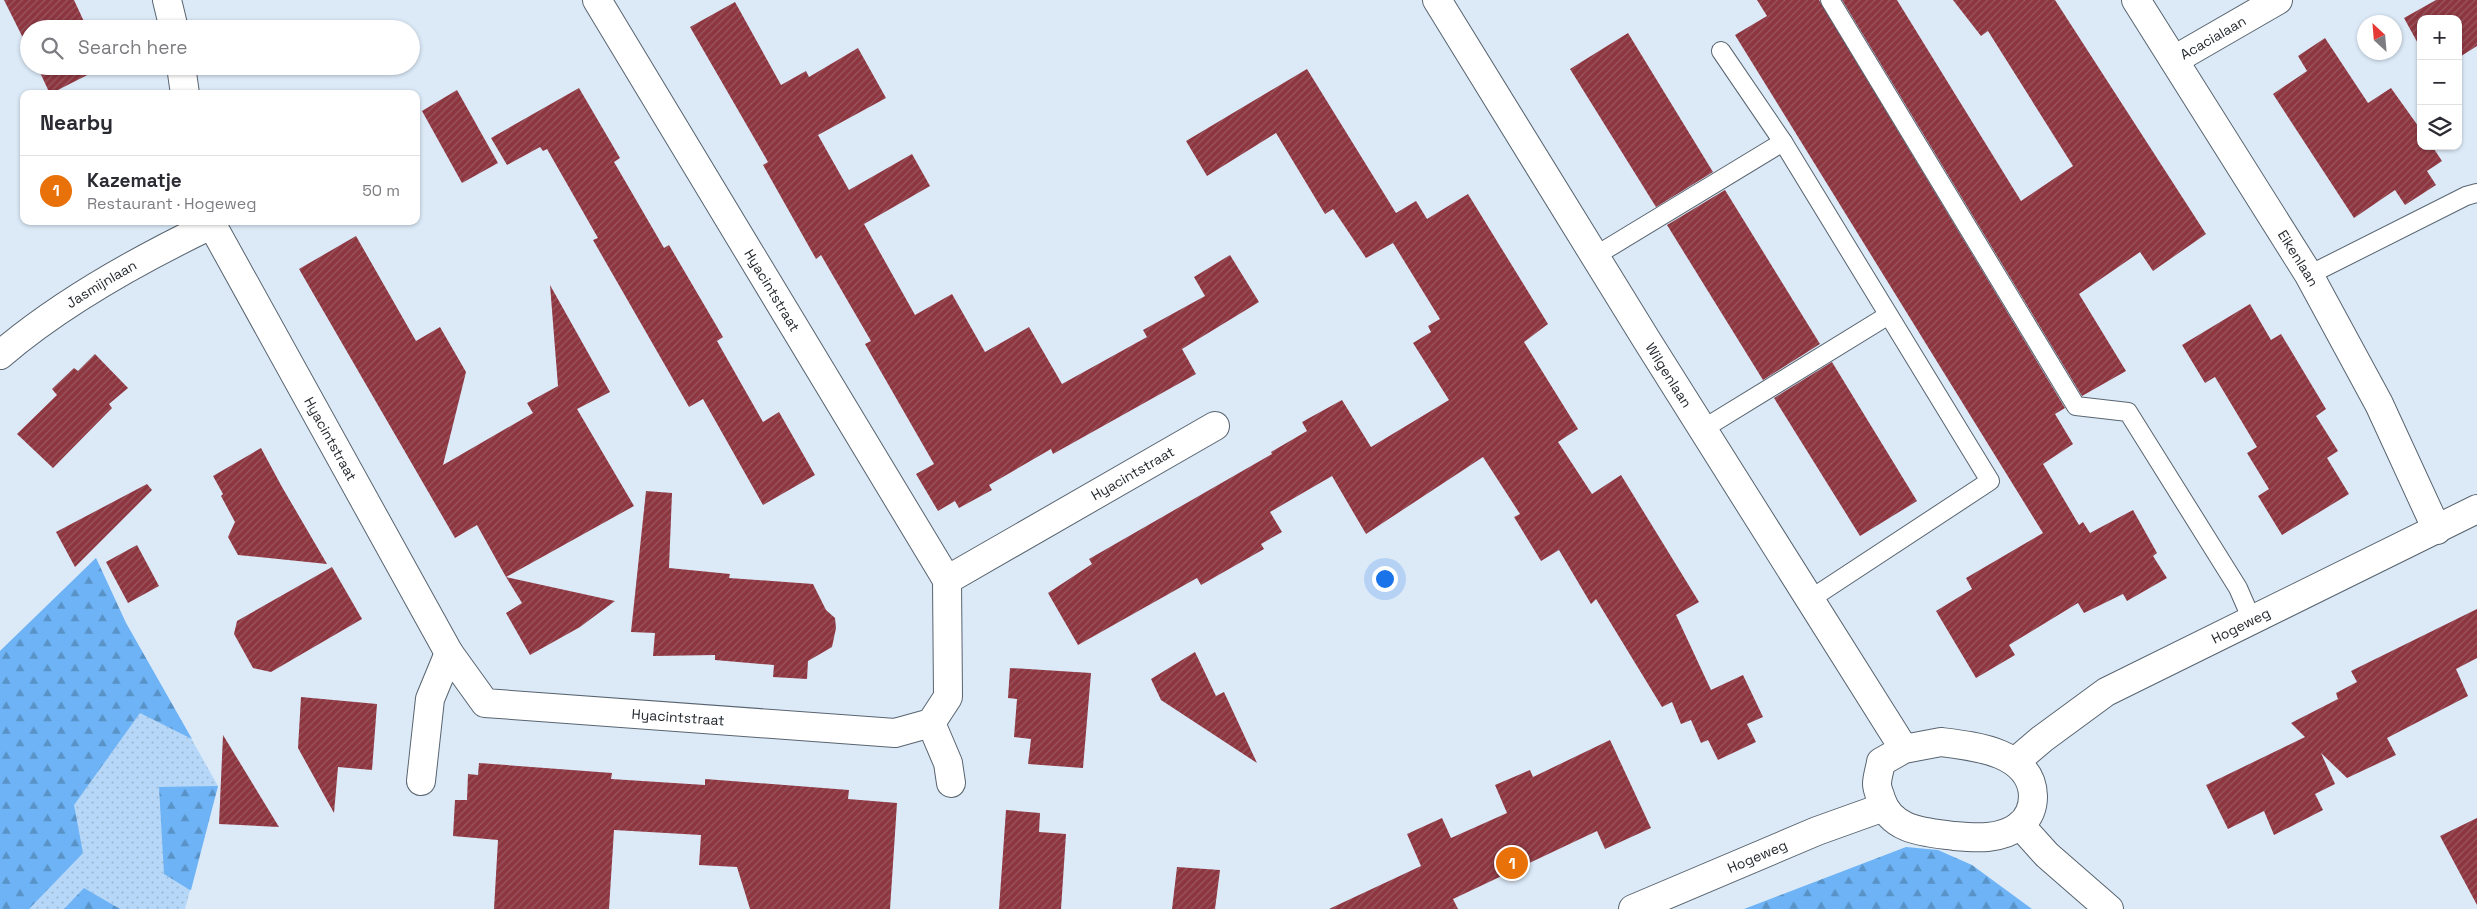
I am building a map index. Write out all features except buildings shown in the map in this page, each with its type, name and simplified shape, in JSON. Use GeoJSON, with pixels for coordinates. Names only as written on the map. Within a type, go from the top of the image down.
{"type":"FeatureCollection","features":[{"type":"Feature","properties":{"kind":"street"},"geometry":{"type":"LineString","coordinates":[[167,0],[172,20]]}},
{"type":"Feature","properties":{"kind":"street","name":"Hyacintstraat"},"geometry":{"type":"LineString","coordinates":[[597,0],[947,580],[1215,426]]}},
{"type":"Feature","properties":{"kind":"street","name":"Wilgenlaan"},"geometry":{"type":"LineString","coordinates":[[1437,0],[1809,600],[1904,749]]}},
{"type":"Feature","properties":{"kind":"street","name":"Eikenlaan"},"geometry":{"type":"LineString","coordinates":[[2136,0],[2309,274],[2379,404],[2437,530]]}},
{"type":"Feature","properties":{"kind":"street","name":"Acacialaan"},"geometry":{"type":"LineString","coordinates":[[2174,60],[2278,0]]}},
{"type":"Feature","properties":{"kind":"street"},"geometry":{"type":"LineString","coordinates":[[182,75],[184,90]]}},
{"type":"Feature","properties":{"kind":"street","name":"Jasmijnlaan"},"geometry":{"type":"LineString","coordinates":[[0,355],[26,332],[97,287],[206,225]]}},
{"type":"Feature","properties":{"kind":"street","name":"Hyacintstraat"},"geometry":{"type":"LineString","coordinates":[[211,225],[449,653],[485,703],[895,733],[931,723]]}},
{"type":"Feature","properties":{"kind":"street","name":"Hogeweg"},"geometry":{"type":"LineString","coordinates":[[2015,762],[2042,739],[2106,692],[2477,509]]}},
{"type":"Feature","properties":{"kind":"street"},"geometry":{"type":"LineString","coordinates":[[947,580],[948,697],[931,723],[948,763],[952,783]]}},
{"type":"Feature","properties":{"kind":"street"},"geometry":{"type":"LineString","coordinates":[[421,781],[430,700],[449,653]]}},
{"type":"Feature","properties":{"kind":"street"},"geometry":{"type":"LineString","coordinates":[[1941,742],[1979,747],[2015,762],[2033,785],[2033,808],[2020,825],[1999,836],[1973,838],[1918,832],[1900,824],[1884,807],[1877,785],[1881,762],[1904,749],[1941,742]]}},
{"type":"Feature","properties":{"kind":"street","name":"Hogeweg"},"geometry":{"type":"LineString","coordinates":[[1633,909],[1817,831],[1884,807]]}},
{"type":"Feature","properties":{"kind":"street"},"geometry":{"type":"LineString","coordinates":[[2020,825],[2047,855],[2109,909]]}},
{"type":"Feature","properties":{"kind":"lane"},"geometry":{"type":"LineString","coordinates":[[1830,0],[2076,406],[2128,412],[2238,588],[2252,620]]}},
{"type":"Feature","properties":{"kind":"lane"},"geometry":{"type":"LineString","coordinates":[[1721,51],[1782,142],[1887,316],[1990,481],[1809,600]]}},
{"type":"Feature","properties":{"kind":"lane"},"geometry":{"type":"LineString","coordinates":[[1595,256],[1782,142]]}},
{"type":"Feature","properties":{"kind":"lane"},"geometry":{"type":"LineString","coordinates":[[2309,274],[2466,196],[2477,193]]}},
{"type":"Feature","properties":{"kind":"lane"},"geometry":{"type":"LineString","coordinates":[[1703,429],[1887,316]]}},
{"type":"Feature","properties":{"kind":"shaded area"},"geometry":{"type":"Polygon","coordinates":[[[96,558],[126,623],[218,786],[185,909],[0,909],[0,651],[96,558]]]}},
{"type":"Feature","properties":{"kind":"green space"},"geometry":{"type":"Polygon","coordinates":[[[96,558],[126,623],[192,739],[140,713],[74,805],[83,853],[29,909],[0,909],[0,651],[96,558]]]}},
{"type":"Feature","properties":{"kind":"green space"},"geometry":{"type":"Polygon","coordinates":[[[218,786],[190,890],[164,874],[159,787],[218,786]]]}},
{"type":"Feature","properties":{"kind":"green space"},"geometry":{"type":"Polygon","coordinates":[[[1906,847],[1938,850],[1972,865],[2032,909],[1744,909],[1906,847]]]}},
{"type":"Feature","properties":{"kind":"green space"},"geometry":{"type":"Polygon","coordinates":[[[84,888],[120,909],[64,909],[84,888]]]}},
{"type":"Feature","properties":{"kind":"place","name":"Kazematje"},"geometry":{"type":"Point","coordinates":[1512,863]}}]}
